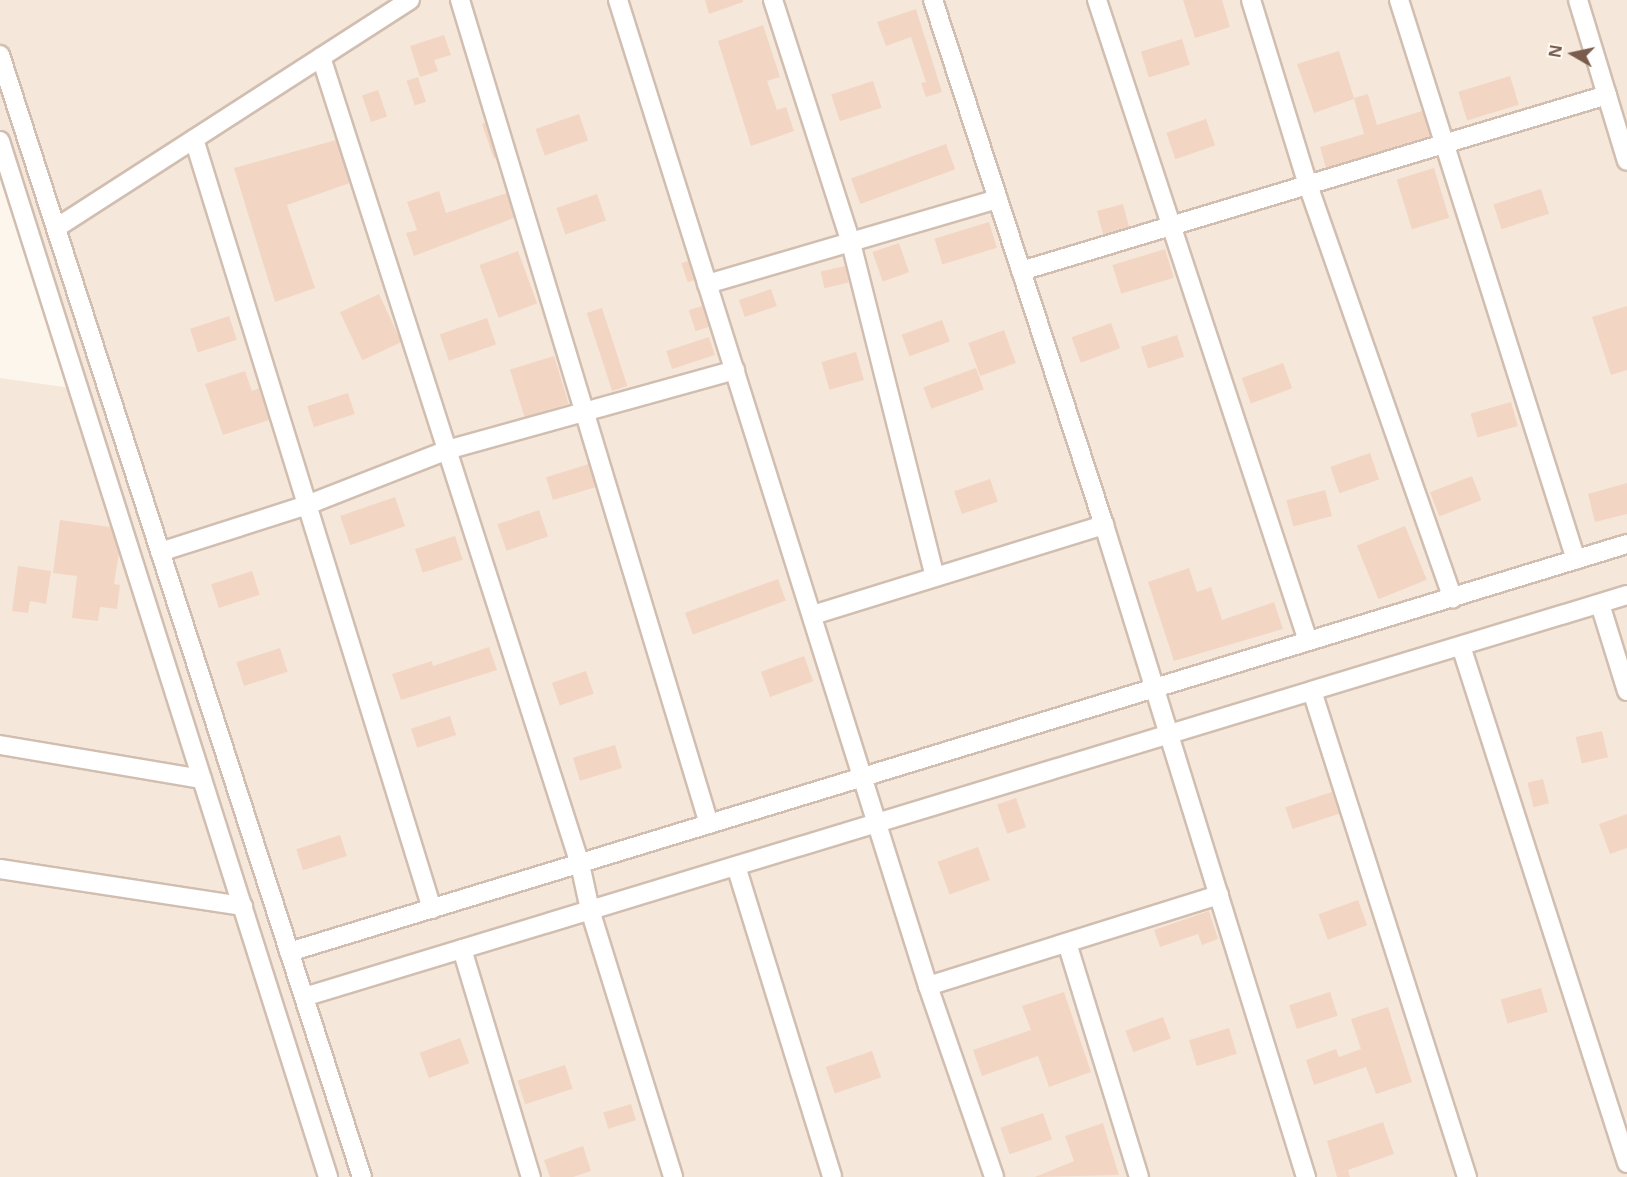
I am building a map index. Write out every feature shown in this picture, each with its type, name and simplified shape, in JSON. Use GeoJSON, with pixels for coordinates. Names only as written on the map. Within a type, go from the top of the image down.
{"type":"FeatureCollection","features":[{"type":"Feature","properties":{"kind":"street"},"geometry":{"type":"LineString","coordinates":[[56,228],[410,0]]}},
{"type":"Feature","properties":{"kind":"street"},"geometry":{"type":"LineString","coordinates":[[460,0],[709,824]]}},
{"type":"Feature","properties":{"kind":"street"},"geometry":{"type":"LineString","coordinates":[[618,0],[928,986],[994,1177]]}},
{"type":"Feature","properties":{"kind":"street"},"geometry":{"type":"LineString","coordinates":[[773,0],[851,243],[935,577]]}},
{"type":"Feature","properties":{"kind":"street"},"geometry":{"type":"LineString","coordinates":[[933,0],[1104,525],[1305,1177]]}},
{"type":"Feature","properties":{"kind":"street"},"geometry":{"type":"LineString","coordinates":[[1097,0],[1308,641]]}},
{"type":"Feature","properties":{"kind":"street"},"geometry":{"type":"LineString","coordinates":[[1251,0],[1308,185],[1453,598]]}},
{"type":"Feature","properties":{"kind":"street"},"geometry":{"type":"LineString","coordinates":[[1399,0],[1447,143],[1576,560]]}},
{"type":"Feature","properties":{"kind":"street"},"geometry":{"type":"LineString","coordinates":[[1578,0],[1627,161]]}},
{"type":"Feature","properties":{"kind":"street"},"geometry":{"type":"LineString","coordinates":[[0,55],[362,1177]]}},
{"type":"Feature","properties":{"kind":"street"},"geometry":{"type":"LineString","coordinates":[[321,57],[580,864],[590,910],[673,1177]]}},
{"type":"Feature","properties":{"kind":"street"},"geometry":{"type":"LineString","coordinates":[[1021,271],[1607,95]]}},
{"type":"Feature","properties":{"kind":"street"},"geometry":{"type":"LineString","coordinates":[[194,139],[432,909]]}},
{"type":"Feature","properties":{"kind":"street"},"geometry":{"type":"LineString","coordinates":[[0,141],[328,1177]]}},
{"type":"Feature","properties":{"kind":"street"},"geometry":{"type":"LineString","coordinates":[[707,284],[998,200]]}},
{"type":"Feature","properties":{"kind":"street"},"geometry":{"type":"LineString","coordinates":[[160,552],[307,504],[447,450],[735,370]]}},
{"type":"Feature","properties":{"kind":"street"},"geometry":{"type":"LineString","coordinates":[[813,615],[1104,525]]}},
{"type":"Feature","properties":{"kind":"street"},"geometry":{"type":"LineString","coordinates":[[289,952],[1627,544]]}},
{"type":"Feature","properties":{"kind":"street"},"geometry":{"type":"LineString","coordinates":[[303,997],[1627,596]]}},
{"type":"Feature","properties":{"kind":"street"},"geometry":{"type":"LineString","coordinates":[[1600,604],[1627,691]]}},
{"type":"Feature","properties":{"kind":"street"},"geometry":{"type":"LineString","coordinates":[[1461,646],[1627,1163]]}},
{"type":"Feature","properties":{"kind":"street"},"geometry":{"type":"LineString","coordinates":[[1312,691],[1467,1177]]}},
{"type":"Feature","properties":{"kind":"street"},"geometry":{"type":"LineString","coordinates":[[0,745],[202,779]]}},
{"type":"Feature","properties":{"kind":"street"},"geometry":{"type":"LineString","coordinates":[[736,866],[832,1177]]}},
{"type":"Feature","properties":{"kind":"street"},"geometry":{"type":"LineString","coordinates":[[0,869],[243,906]]}},
{"type":"Feature","properties":{"kind":"street"},"geometry":{"type":"LineString","coordinates":[[928,986],[1219,895]]}},
{"type":"Feature","properties":{"kind":"street"},"geometry":{"type":"LineString","coordinates":[[1067,943],[1139,1177]]}},
{"type":"Feature","properties":{"kind":"street"},"geometry":{"type":"LineString","coordinates":[[462,949],[531,1177]]}},
{"type":"Feature","properties":{"kind":"street"},"geometry":{"type":"LineString","coordinates":[[1619,1177],[1627,1174]]}},
{"type":"Feature","properties":{"kind":"shaded area"},"geometry":{"type":"Polygon","coordinates":[[[0,0],[1627,0],[1627,1177],[0,1177],[0,378],[78,389],[0,141],[0,0]]]}},
{"type":"Feature","properties":{"kind":"building"},"geometry":{"type":"Polygon","coordinates":[[[705,0],[743,0],[743,2],[709,14],[705,0]]]}},
{"type":"Feature","properties":{"kind":"building"},"geometry":{"type":"Polygon","coordinates":[[[1183,0],[1222,0],[1230,27],[1195,38],[1183,0]]]}},
{"type":"Feature","properties":{"kind":"building"},"geometry":{"type":"Polygon","coordinates":[[[916,9],[942,92],[926,97],[921,83],[926,82],[911,37],[886,46],[877,22],[916,9]]]}},
{"type":"Feature","properties":{"kind":"building"},"geometry":{"type":"Polygon","coordinates":[[[763,25],[780,77],[767,81],[777,110],[786,107],[794,131],[751,146],[718,41],[763,25]]]}},
{"type":"Feature","properties":{"kind":"building"},"geometry":{"type":"Polygon","coordinates":[[[444,35],[451,55],[434,60],[438,71],[420,77],[410,46],[444,35]]]}},
{"type":"Feature","properties":{"kind":"building"},"geometry":{"type":"Polygon","coordinates":[[[1182,39],[1190,65],[1149,77],[1141,52],[1182,39]]]}},
{"type":"Feature","properties":{"kind":"building"},"geometry":{"type":"Polygon","coordinates":[[[1339,51],[1354,98],[1368,94],[1377,125],[1422,111],[1430,136],[1326,168],[1320,147],[1364,134],[1354,99],[1314,113],[1297,64],[1339,51]]]}},
{"type":"Feature","properties":{"kind":"building"},"geometry":{"type":"Polygon","coordinates":[[[1510,76],[1519,105],[1467,120],[1458,92],[1510,76]]]}},
{"type":"Feature","properties":{"kind":"building"},"geometry":{"type":"Polygon","coordinates":[[[418,77],[426,102],[415,105],[407,81],[418,77]]]}},
{"type":"Feature","properties":{"kind":"building"},"geometry":{"type":"Polygon","coordinates":[[[873,81],[882,108],[840,121],[831,95],[873,81]]]}},
{"type":"Feature","properties":{"kind":"building"},"geometry":{"type":"Polygon","coordinates":[[[378,90],[387,116],[371,122],[362,96],[378,90]]]}},
{"type":"Feature","properties":{"kind":"building"},"geometry":{"type":"Polygon","coordinates":[[[579,114],[588,140],[545,155],[536,129],[579,114]]]}},
{"type":"Feature","properties":{"kind":"building"},"geometry":{"type":"Polygon","coordinates":[[[1206,119],[1215,145],[1175,159],[1166,133],[1206,119]]]}},
{"type":"Feature","properties":{"kind":"building"},"geometry":{"type":"Polygon","coordinates":[[[485,123],[496,158],[494,159],[482,124],[485,123]]]}},
{"type":"Feature","properties":{"kind":"building"},"geometry":{"type":"Polygon","coordinates":[[[336,140],[350,183],[287,205],[315,288],[275,302],[234,168],[336,140]]]}},
{"type":"Feature","properties":{"kind":"building"},"geometry":{"type":"Polygon","coordinates":[[[946,144],[955,169],[860,204],[851,179],[946,144]]]}},
{"type":"Feature","properties":{"kind":"building"},"geometry":{"type":"Polygon","coordinates":[[[1434,168],[1449,218],[1412,229],[1397,179],[1434,168]]]}},
{"type":"Feature","properties":{"kind":"building"},"geometry":{"type":"Polygon","coordinates":[[[1541,189],[1549,214],[1501,229],[1493,204],[1541,189]]]}},
{"type":"Feature","properties":{"kind":"building"},"geometry":{"type":"Polygon","coordinates":[[[439,191],[446,213],[507,193],[514,218],[414,256],[406,233],[417,230],[407,202],[439,191]]]}},
{"type":"Feature","properties":{"kind":"building"},"geometry":{"type":"Polygon","coordinates":[[[597,194],[606,220],[565,234],[556,208],[597,194]]]}},
{"type":"Feature","properties":{"kind":"building"},"geometry":{"type":"Polygon","coordinates":[[[1123,204],[1129,227],[1103,234],[1097,211],[1123,204]]]}},
{"type":"Feature","properties":{"kind":"building"},"geometry":{"type":"Polygon","coordinates":[[[989,222],[997,248],[942,264],[934,239],[989,222]]]}},
{"type":"Feature","properties":{"kind":"building"},"geometry":{"type":"Polygon","coordinates":[[[899,243],[909,272],[883,281],[873,252],[899,243]]]}},
{"type":"Feature","properties":{"kind":"building"},"geometry":{"type":"Polygon","coordinates":[[[1165,249],[1174,278],[1121,294],[1112,265],[1165,249]]]}},
{"type":"Feature","properties":{"kind":"building"},"geometry":{"type":"Polygon","coordinates":[[[518,251],[537,304],[499,318],[479,265],[518,251]]]}},
{"type":"Feature","properties":{"kind":"building"},"geometry":{"type":"Polygon","coordinates":[[[688,261],[694,280],[688,282],[681,263],[688,261]]]}},
{"type":"Feature","properties":{"kind":"building"},"geometry":{"type":"Polygon","coordinates":[[[845,266],[849,283],[824,288],[821,272],[845,266]]]}},
{"type":"Feature","properties":{"kind":"building"},"geometry":{"type":"Polygon","coordinates":[[[771,289],[777,306],[745,317],[739,300],[771,289]]]}},
{"type":"Feature","properties":{"kind":"building"},"geometry":{"type":"Polygon","coordinates":[[[379,294],[401,342],[362,360],[340,312],[379,294]]]}},
{"type":"Feature","properties":{"kind":"building"},"geometry":{"type":"Polygon","coordinates":[[[702,306],[709,327],[695,331],[689,310],[702,306]]]}},
{"type":"Feature","properties":{"kind":"building"},"geometry":{"type":"Polygon","coordinates":[[[1627,306],[1627,370],[1611,375],[1592,317],[1627,306]]]}},
{"type":"Feature","properties":{"kind":"building"},"geometry":{"type":"Polygon","coordinates":[[[602,308],[627,386],[612,391],[587,313],[602,308]]]}},
{"type":"Feature","properties":{"kind":"building"},"geometry":{"type":"Polygon","coordinates":[[[229,316],[237,340],[198,352],[190,329],[229,316]]]}},
{"type":"Feature","properties":{"kind":"building"},"geometry":{"type":"Polygon","coordinates":[[[487,318],[496,344],[449,361],[440,334],[487,318]]]}},
{"type":"Feature","properties":{"kind":"building"},"geometry":{"type":"Polygon","coordinates":[[[942,320],[950,342],[909,356],[902,335],[942,320]]]}},
{"type":"Feature","properties":{"kind":"building"},"geometry":{"type":"Polygon","coordinates":[[[1111,323],[1120,348],[1081,363],[1072,337],[1111,323]]]}},
{"type":"Feature","properties":{"kind":"building"},"geometry":{"type":"Polygon","coordinates":[[[1004,330],[1016,363],[980,376],[968,343],[1004,330]]]}},
{"type":"Feature","properties":{"kind":"building"},"geometry":{"type":"Polygon","coordinates":[[[1177,335],[1184,357],[1148,369],[1141,347],[1177,335]]]}},
{"type":"Feature","properties":{"kind":"building"},"geometry":{"type":"Polygon","coordinates":[[[709,337],[715,355],[672,369],[666,351],[709,337]]]}},
{"type":"Feature","properties":{"kind":"building"},"geometry":{"type":"Polygon","coordinates":[[[856,352],[864,380],[829,390],[821,362],[856,352]]]}},
{"type":"Feature","properties":{"kind":"building"},"geometry":{"type":"Polygon","coordinates":[[[554,356],[569,404],[525,417],[510,369],[554,356]]]}},
{"type":"Feature","properties":{"kind":"building"},"geometry":{"type":"Polygon","coordinates":[[[1283,363],[1292,388],[1251,403],[1242,378],[1283,363]]]}},
{"type":"Feature","properties":{"kind":"building"},"geometry":{"type":"Polygon","coordinates":[[[976,368],[984,390],[931,409],[923,387],[976,368]]]}},
{"type":"Feature","properties":{"kind":"building"},"geometry":{"type":"Polygon","coordinates":[[[245,371],[252,391],[259,388],[269,420],[223,435],[205,384],[245,371]]]}},
{"type":"Feature","properties":{"kind":"building"},"geometry":{"type":"Polygon","coordinates":[[[348,393],[355,414],[314,427],[307,406],[348,393]]]}},
{"type":"Feature","properties":{"kind":"building"},"geometry":{"type":"Polygon","coordinates":[[[1511,402],[1518,426],[1478,438],[1471,414],[1511,402]]]}},
{"type":"Feature","properties":{"kind":"building"},"geometry":{"type":"Polygon","coordinates":[[[1370,453],[1379,479],[1339,493],[1330,467],[1370,453]]]}},
{"type":"Feature","properties":{"kind":"building"},"geometry":{"type":"Polygon","coordinates":[[[589,464],[596,487],[553,500],[546,477],[589,464]]]}},
{"type":"Feature","properties":{"kind":"building"},"geometry":{"type":"Polygon","coordinates":[[[1472,476],[1481,500],[1439,516],[1430,492],[1472,476]]]}},
{"type":"Feature","properties":{"kind":"building"},"geometry":{"type":"Polygon","coordinates":[[[990,479],[998,502],[962,514],[954,491],[990,479]]]}},
{"type":"Feature","properties":{"kind":"building"},"geometry":{"type":"Polygon","coordinates":[[[1627,483],[1627,514],[1595,522],[1588,494],[1627,483]]]}},
{"type":"Feature","properties":{"kind":"building"},"geometry":{"type":"Polygon","coordinates":[[[1325,490],[1332,516],[1293,526],[1286,500],[1325,490]]]}},
{"type":"Feature","properties":{"kind":"building"},"geometry":{"type":"Polygon","coordinates":[[[395,497],[405,526],[350,545],[340,516],[395,497]]]}},
{"type":"Feature","properties":{"kind":"building"},"geometry":{"type":"Polygon","coordinates":[[[539,510],[548,536],[507,551],[497,524],[539,510]]]}},
{"type":"Feature","properties":{"kind":"building"},"geometry":{"type":"Polygon","coordinates":[[[60,520],[110,527],[119,553],[114,584],[120,585],[117,609],[100,607],[98,621],[72,618],[77,576],[53,573],[60,520]]]}},
{"type":"Feature","properties":{"kind":"building"},"geometry":{"type":"Polygon","coordinates":[[[1405,526],[1427,580],[1379,599],[1357,545],[1405,526]]]}},
{"type":"Feature","properties":{"kind":"building"},"geometry":{"type":"Polygon","coordinates":[[[455,536],[463,560],[423,573],[415,549],[455,536]]]}},
{"type":"Feature","properties":{"kind":"building"},"geometry":{"type":"Polygon","coordinates":[[[18,566],[51,571],[46,604],[30,601],[28,613],[12,611],[18,566]]]}},
{"type":"Feature","properties":{"kind":"building"},"geometry":{"type":"Polygon","coordinates":[[[1189,568],[1197,592],[1211,587],[1222,620],[1274,602],[1283,629],[1174,661],[1148,582],[1189,568]]]}},
{"type":"Feature","properties":{"kind":"building"},"geometry":{"type":"Polygon","coordinates":[[[252,571],[260,595],[219,608],[211,584],[252,571]]]}},
{"type":"Feature","properties":{"kind":"building"},"geometry":{"type":"Polygon","coordinates":[[[778,579],[786,601],[693,634],[685,613],[778,579]]]}},
{"type":"Feature","properties":{"kind":"building"},"geometry":{"type":"Polygon","coordinates":[[[489,647],[497,670],[401,700],[392,674],[432,661],[433,666],[489,647]]]}},
{"type":"Feature","properties":{"kind":"building"},"geometry":{"type":"Polygon","coordinates":[[[280,648],[288,672],[244,686],[236,662],[280,648]]]}},
{"type":"Feature","properties":{"kind":"building"},"geometry":{"type":"Polygon","coordinates":[[[804,656],[813,681],[770,697],[761,672],[804,656]]]}},
{"type":"Feature","properties":{"kind":"building"},"geometry":{"type":"Polygon","coordinates":[[[586,671],[594,694],[560,705],[552,683],[586,671]]]}},
{"type":"Feature","properties":{"kind":"building"},"geometry":{"type":"Polygon","coordinates":[[[450,716],[456,735],[417,748],[411,729],[450,716]]]}},
{"type":"Feature","properties":{"kind":"building"},"geometry":{"type":"Polygon","coordinates":[[[1602,731],[1608,757],[1582,763],[1576,737],[1602,731]]]}},
{"type":"Feature","properties":{"kind":"building"},"geometry":{"type":"Polygon","coordinates":[[[615,745],[622,768],[580,781],[573,758],[615,745]]]}},
{"type":"Feature","properties":{"kind":"building"},"geometry":{"type":"Polygon","coordinates":[[[1543,779],[1549,803],[1534,807],[1527,783],[1543,779]]]}},
{"type":"Feature","properties":{"kind":"building"},"geometry":{"type":"Polygon","coordinates":[[[1332,792],[1339,814],[1293,829],[1285,807],[1332,792]]]}},
{"type":"Feature","properties":{"kind":"building"},"geometry":{"type":"Polygon","coordinates":[[[1016,798],[1026,827],[1007,834],[997,805],[1016,798]]]}},
{"type":"Feature","properties":{"kind":"building"},"geometry":{"type":"Polygon","coordinates":[[[1627,814],[1627,848],[1610,854],[1599,824],[1627,814]]]}},
{"type":"Feature","properties":{"kind":"building"},"geometry":{"type":"Polygon","coordinates":[[[340,835],[347,856],[303,870],[296,849],[340,835]]]}},
{"type":"Feature","properties":{"kind":"building"},"geometry":{"type":"Polygon","coordinates":[[[978,847],[990,880],[950,895],[938,862],[978,847]]]}},
{"type":"Feature","properties":{"kind":"building"},"geometry":{"type":"Polygon","coordinates":[[[1358,900],[1367,925],[1328,940],[1319,914],[1358,900]]]}},
{"type":"Feature","properties":{"kind":"building"},"geometry":{"type":"Polygon","coordinates":[[[1209,911],[1218,939],[1202,945],[1198,934],[1160,947],[1154,930],[1209,911]]]}},
{"type":"Feature","properties":{"kind":"building"},"geometry":{"type":"Polygon","coordinates":[[[1541,988],[1548,1012],[1508,1024],[1501,1000],[1541,988]]]}},
{"type":"Feature","properties":{"kind":"building"},"geometry":{"type":"Polygon","coordinates":[[[1064,992],[1091,1072],[1049,1087],[1038,1056],[982,1076],[973,1050],[1031,1030],[1022,1006],[1064,992]]]}},
{"type":"Feature","properties":{"kind":"building"},"geometry":{"type":"Polygon","coordinates":[[[1330,992],[1338,1016],[1297,1029],[1289,1005],[1330,992]]]}},
{"type":"Feature","properties":{"kind":"building"},"geometry":{"type":"Polygon","coordinates":[[[1388,1007],[1412,1082],[1376,1094],[1366,1067],[1314,1085],[1306,1060],[1336,1049],[1339,1057],[1361,1049],[1351,1019],[1388,1007]]]}},
{"type":"Feature","properties":{"kind":"building"},"geometry":{"type":"Polygon","coordinates":[[[1163,1017],[1171,1039],[1133,1052],[1125,1031],[1163,1017]]]}},
{"type":"Feature","properties":{"kind":"building"},"geometry":{"type":"Polygon","coordinates":[[[1229,1028],[1237,1054],[1197,1066],[1189,1040],[1229,1028]]]}},
{"type":"Feature","properties":{"kind":"building"},"geometry":{"type":"Polygon","coordinates":[[[460,1038],[469,1063],[429,1078],[420,1053],[460,1038]]]}},
{"type":"Feature","properties":{"kind":"building"},"geometry":{"type":"Polygon","coordinates":[[[872,1051],[881,1077],[835,1093],[826,1067],[872,1051]]]}},
{"type":"Feature","properties":{"kind":"building"},"geometry":{"type":"Polygon","coordinates":[[[565,1065],[573,1089],[525,1104],[517,1080],[565,1065]]]}},
{"type":"Feature","properties":{"kind":"building"},"geometry":{"type":"Polygon","coordinates":[[[631,1104],[636,1120],[608,1129],[603,1112],[631,1104]]]}},
{"type":"Feature","properties":{"kind":"building"},"geometry":{"type":"Polygon","coordinates":[[[1043,1113],[1052,1139],[1010,1154],[1000,1128],[1043,1113]]]}},
{"type":"Feature","properties":{"kind":"building"},"geometry":{"type":"Polygon","coordinates":[[[1383,1122],[1394,1154],[1348,1170],[1350,1177],[1337,1177],[1327,1141],[1383,1122]]]}},
{"type":"Feature","properties":{"kind":"building"},"geometry":{"type":"Polygon","coordinates":[[[1103,1123],[1119,1175],[1035,1177],[1074,1161],[1065,1136],[1103,1123]]]}},
{"type":"Feature","properties":{"kind":"building"},"geometry":{"type":"Polygon","coordinates":[[[583,1146],[591,1171],[573,1177],[550,1177],[544,1160],[583,1146]]]}}]}
